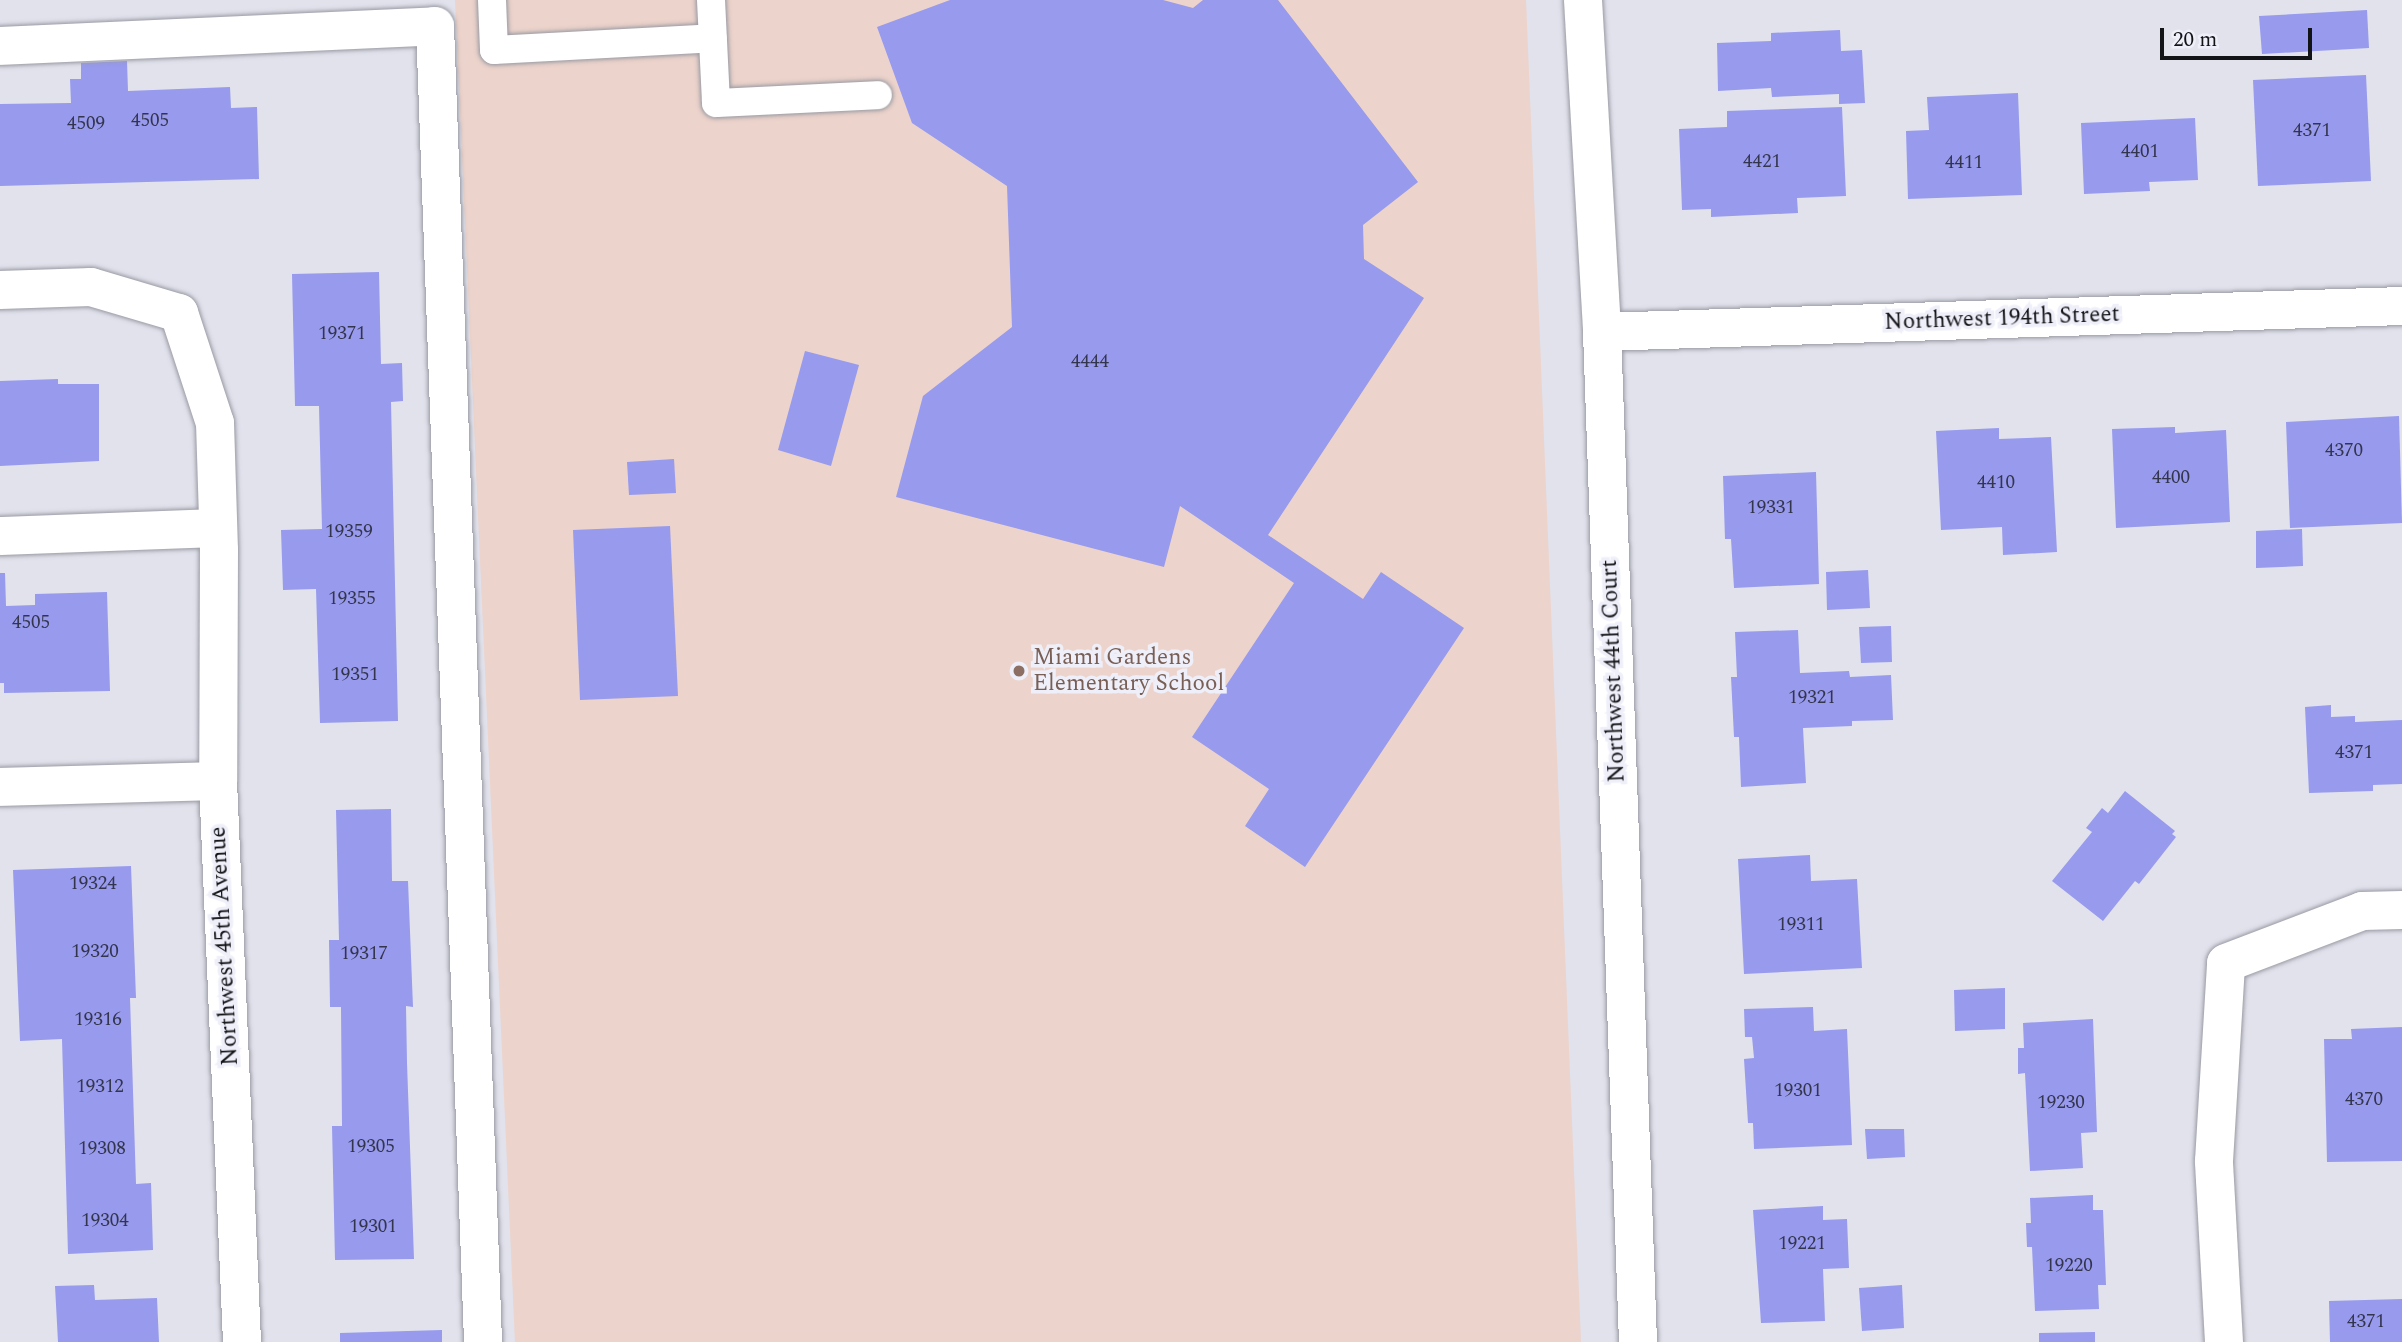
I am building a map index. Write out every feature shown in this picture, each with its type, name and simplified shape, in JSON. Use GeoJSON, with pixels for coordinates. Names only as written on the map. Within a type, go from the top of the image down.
{"type":"FeatureCollection","features":[{"type":"Feature","properties":{"kind":"street","name":"Northwest 44th Court"},"geometry":{"type":"LineString","coordinates":[[1583,0],[1602,332],[1638,1342]]}},
{"type":"Feature","properties":{"kind":"street"},"geometry":{"type":"LineString","coordinates":[[0,46],[435,26],[484,1342]]}},
{"type":"Feature","properties":{"kind":"street"},"geometry":{"type":"LineString","coordinates":[[0,290],[91,287],[179,313],[215,423],[219,539],[0,536]]}},
{"type":"Feature","properties":{"kind":"street","name":"Northwest 194th Street"},"geometry":{"type":"LineString","coordinates":[[1602,332],[2402,306]]}},
{"type":"Feature","properties":{"kind":"street","name":"Northwest 45th Avenue"},"geometry":{"type":"LineString","coordinates":[[219,539],[218,781],[242,1342]]}},
{"type":"Feature","properties":{"kind":"street"},"geometry":{"type":"LineString","coordinates":[[0,786],[218,781]]}},
{"type":"Feature","properties":{"kind":"street"},"geometry":{"type":"LineString","coordinates":[[2224,1342],[2214,1161],[2226,963],[2362,911],[2402,909]]}},
{"type":"Feature","properties":{"kind":"lane"},"geometry":{"type":"LineString","coordinates":[[492,0],[494,50],[713,38]]}},
{"type":"Feature","properties":{"kind":"lane"},"geometry":{"type":"LineString","coordinates":[[711,0],[716,103],[878,95]]}},
{"type":"Feature","properties":{"kind":"shaded area","name":"Miami Gardens Elementary School"},"geometry":{"type":"Polygon","coordinates":[[[455,0],[1526,0],[1581,1342],[515,1342],[455,0]]]}},
{"type":"Feature","properties":{"kind":"building"},"geometry":{"type":"Polygon","coordinates":[[[950,0],[1163,0],[1193,8],[1203,0],[1278,0],[1418,182],[1363,225],[1364,259],[1424,298],[1268,535],[1363,599],[1381,572],[1464,628],[1305,867],[1245,826],[1269,789],[1192,737],[1294,583],[1180,506],[1164,567],[896,497],[923,396],[1012,327],[1007,186],[912,123],[877,27],[950,0]]]}},
{"type":"Feature","properties":{"kind":"building"},"geometry":{"type":"Polygon","coordinates":[[[2367,10],[2369,48],[2262,54],[2259,16],[2367,10]]]}},
{"type":"Feature","properties":{"kind":"building"},"geometry":{"type":"Polygon","coordinates":[[[1840,30],[1841,51],[1862,50],[1865,103],[1839,104],[1839,94],[1772,97],[1771,88],[1718,91],[1717,43],[1771,41],[1771,33],[1840,30]]]}},
{"type":"Feature","properties":{"kind":"building"},"geometry":{"type":"Polygon","coordinates":[[[127,61],[128,91],[230,87],[231,108],[257,107],[259,179],[0,186],[0,104],[71,103],[70,79],[81,79],[81,63],[127,61]]]}},
{"type":"Feature","properties":{"kind":"building"},"geometry":{"type":"Polygon","coordinates":[[[2366,75],[2371,181],[2258,186],[2253,80],[2366,75]]]}},
{"type":"Feature","properties":{"kind":"building"},"geometry":{"type":"Polygon","coordinates":[[[2018,93],[2022,195],[1908,199],[1906,131],[1929,130],[1927,97],[2018,93]]]}},
{"type":"Feature","properties":{"kind":"building"},"geometry":{"type":"Polygon","coordinates":[[[1842,107],[1846,196],[1797,198],[1798,213],[1711,217],[1711,209],[1682,210],[1679,129],[1727,127],[1727,111],[1842,107]]]}},
{"type":"Feature","properties":{"kind":"building"},"geometry":{"type":"Polygon","coordinates":[[[2195,118],[2198,180],[2149,182],[2150,191],[2084,194],[2081,123],[2195,118]]]}},
{"type":"Feature","properties":{"kind":"building"},"geometry":{"type":"Polygon","coordinates":[[[379,272],[381,364],[402,363],[403,401],[391,402],[398,721],[320,723],[316,589],[283,590],[281,530],[322,529],[319,406],[295,406],[292,274],[379,272]]]}},
{"type":"Feature","properties":{"kind":"building"},"geometry":{"type":"Polygon","coordinates":[[[805,351],[859,365],[831,466],[778,450],[805,351]]]}},
{"type":"Feature","properties":{"kind":"building"},"geometry":{"type":"Polygon","coordinates":[[[58,379],[58,384],[99,384],[99,461],[0,466],[0,381],[58,379]]]}},
{"type":"Feature","properties":{"kind":"building"},"geometry":{"type":"Polygon","coordinates":[[[2399,416],[2402,523],[2290,528],[2286,422],[2399,416]]]}},
{"type":"Feature","properties":{"kind":"building"},"geometry":{"type":"Polygon","coordinates":[[[2175,427],[2175,433],[2226,430],[2230,522],[2116,528],[2112,429],[2175,427]]]}},
{"type":"Feature","properties":{"kind":"building"},"geometry":{"type":"Polygon","coordinates":[[[1999,428],[1999,439],[2051,437],[2057,552],[2003,555],[2002,527],[1941,530],[1936,431],[1999,428]]]}},
{"type":"Feature","properties":{"kind":"building"},"geometry":{"type":"Polygon","coordinates":[[[674,459],[676,493],[629,495],[627,462],[674,459]]]}},
{"type":"Feature","properties":{"kind":"building"},"geometry":{"type":"Polygon","coordinates":[[[1816,472],[1819,584],[1734,588],[1731,539],[1725,539],[1723,476],[1816,472]]]}},
{"type":"Feature","properties":{"kind":"building"},"geometry":{"type":"Polygon","coordinates":[[[670,526],[678,696],[580,700],[573,530],[670,526]]]}},
{"type":"Feature","properties":{"kind":"building"},"geometry":{"type":"Polygon","coordinates":[[[2302,529],[2303,566],[2256,568],[2256,531],[2302,529]]]}},
{"type":"Feature","properties":{"kind":"building"},"geometry":{"type":"Polygon","coordinates":[[[1868,570],[1870,608],[1827,610],[1826,572],[1868,570]]]}},
{"type":"Feature","properties":{"kind":"building"},"geometry":{"type":"Polygon","coordinates":[[[0,573],[5,573],[6,606],[35,605],[35,594],[107,592],[110,691],[4,693],[4,683],[0,683],[0,573]]]}},
{"type":"Feature","properties":{"kind":"building"},"geometry":{"type":"Polygon","coordinates":[[[1891,626],[1892,662],[1861,663],[1859,627],[1891,626]]]}},
{"type":"Feature","properties":{"kind":"building"},"geometry":{"type":"Polygon","coordinates":[[[1798,630],[1800,673],[1849,671],[1850,677],[1891,675],[1893,720],[1852,721],[1852,726],[1803,728],[1806,783],[1741,787],[1739,737],[1734,737],[1731,677],[1737,677],[1735,632],[1798,630]]]}},
{"type":"Feature","properties":{"kind":"building"},"geometry":{"type":"Polygon","coordinates":[[[2331,705],[2331,717],[2355,716],[2355,722],[2402,720],[2402,784],[2373,785],[2373,791],[2309,793],[2305,707],[2331,705]]]}},
{"type":"Feature","properties":{"kind":"building"},"geometry":{"type":"Polygon","coordinates":[[[2125,791],[2175,831],[2172,834],[2176,837],[2139,884],[2135,881],[2103,921],[2052,881],[2092,832],[2086,828],[2102,808],[2108,813],[2125,791]]]}},
{"type":"Feature","properties":{"kind":"building"},"geometry":{"type":"Polygon","coordinates":[[[391,809],[392,881],[408,881],[413,1007],[406,1006],[414,1259],[335,1260],[332,1126],[342,1126],[341,1007],[330,1007],[329,940],[339,940],[336,810],[391,809]]]}},
{"type":"Feature","properties":{"kind":"building"},"geometry":{"type":"Polygon","coordinates":[[[1810,855],[1811,881],[1857,879],[1862,968],[1744,974],[1738,859],[1810,855]]]}},
{"type":"Feature","properties":{"kind":"building"},"geometry":{"type":"Polygon","coordinates":[[[131,866],[136,998],[130,998],[136,1184],[151,1183],[153,1250],[68,1254],[62,1039],[20,1041],[13,870],[131,866]]]}},
{"type":"Feature","properties":{"kind":"building"},"geometry":{"type":"Polygon","coordinates":[[[2005,988],[2005,1029],[1955,1031],[1954,990],[2005,988]]]}},
{"type":"Feature","properties":{"kind":"building"},"geometry":{"type":"Polygon","coordinates":[[[1813,1007],[1814,1031],[1847,1029],[1852,1145],[1754,1149],[1753,1123],[1748,1123],[1744,1059],[1754,1058],[1752,1037],[1745,1037],[1744,1009],[1813,1007]]]}},
{"type":"Feature","properties":{"kind":"building"},"geometry":{"type":"Polygon","coordinates":[[[2093,1019],[2097,1132],[2081,1133],[2083,1168],[2030,1171],[2025,1073],[2018,1074],[2018,1048],[2024,1048],[2023,1023],[2093,1019]]]}},
{"type":"Feature","properties":{"kind":"building"},"geometry":{"type":"Polygon","coordinates":[[[2402,1027],[2402,1161],[2327,1162],[2324,1039],[2352,1039],[2351,1029],[2402,1027]]]}},
{"type":"Feature","properties":{"kind":"building"},"geometry":{"type":"Polygon","coordinates":[[[1865,1129],[1904,1129],[1905,1157],[1867,1159],[1865,1129]]]}},
{"type":"Feature","properties":{"kind":"building"},"geometry":{"type":"Polygon","coordinates":[[[2093,1195],[2093,1210],[2103,1210],[2106,1285],[2098,1285],[2099,1309],[2035,1311],[2032,1247],[2027,1247],[2026,1223],[2031,1223],[2030,1198],[2093,1195]]]}},
{"type":"Feature","properties":{"kind":"building"},"geometry":{"type":"Polygon","coordinates":[[[1823,1206],[1823,1220],[1847,1219],[1849,1268],[1823,1269],[1825,1321],[1761,1323],[1753,1210],[1823,1206]]]}},
{"type":"Feature","properties":{"kind":"building"},"geometry":{"type":"Polygon","coordinates":[[[94,1285],[95,1300],[157,1298],[159,1342],[58,1342],[55,1286],[94,1285]]]}},
{"type":"Feature","properties":{"kind":"building"},"geometry":{"type":"Polygon","coordinates":[[[1902,1285],[1904,1328],[1862,1331],[1859,1288],[1902,1285]]]}},
{"type":"Feature","properties":{"kind":"building"},"geometry":{"type":"Polygon","coordinates":[[[2402,1299],[2402,1342],[2330,1342],[2329,1301],[2402,1299]]]}},
{"type":"Feature","properties":{"kind":"building"},"geometry":{"type":"Polygon","coordinates":[[[442,1330],[442,1342],[340,1342],[340,1333],[442,1330]]]}},
{"type":"Feature","properties":{"kind":"building"},"geometry":{"type":"Polygon","coordinates":[[[2095,1332],[2095,1342],[2039,1342],[2039,1333],[2095,1332]]]}},
{"type":"Feature","properties":{"kind":"place","name":"Miami Gardens Elementary School"},"geometry":{"type":"Point","coordinates":[1019,671]}}]}
